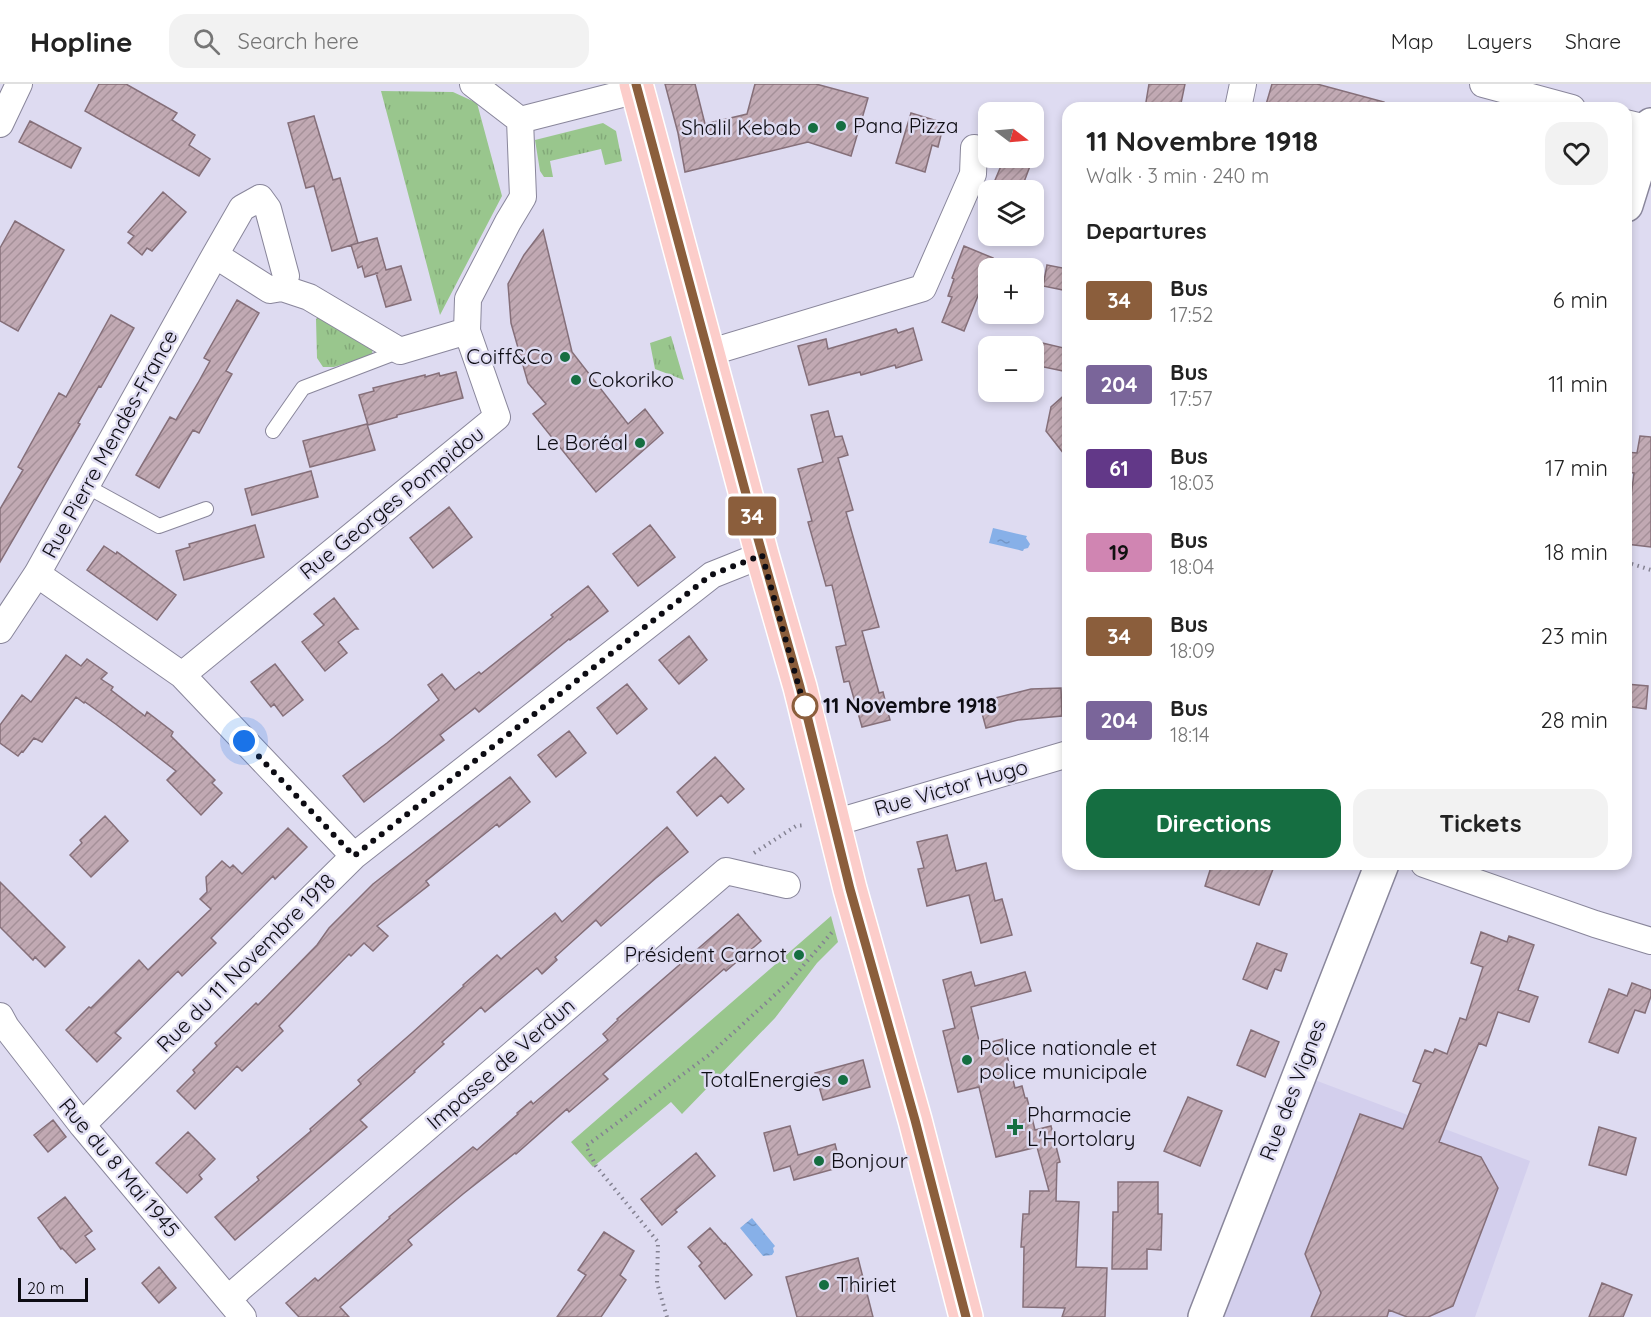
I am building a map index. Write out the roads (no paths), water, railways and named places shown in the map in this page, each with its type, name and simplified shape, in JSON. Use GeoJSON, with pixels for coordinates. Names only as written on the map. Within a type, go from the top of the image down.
{"type":"FeatureCollection","features":[{"type":"Feature","properties":{"kind":"main road"},"geometry":{"type":"LineString","coordinates":[[637,87],[762,555],[800,687],[855,908],[915,1120],[966,1317]]}},
{"type":"Feature","properties":{"kind":"street"},"geometry":{"type":"LineString","coordinates":[[0,124],[19,84]]}},
{"type":"Feature","properties":{"kind":"street"},"geometry":{"type":"LineString","coordinates":[[473,84],[520,120],[637,87]]}},
{"type":"Feature","properties":{"kind":"street"},"geometry":{"type":"LineString","coordinates":[[1239,102],[1243,84]]}},
{"type":"Feature","properties":{"kind":"street"},"geometry":{"type":"LineString","coordinates":[[1483,84],[1550,102]]}},
{"type":"Feature","properties":{"kind":"street","name":"Rue Georges Pompidou"},"geometry":{"type":"LineString","coordinates":[[182,675],[497,417],[467,331],[468,299],[523,197],[520,120]]}},
{"type":"Feature","properties":{"kind":"street"},"geometry":{"type":"LineString","coordinates":[[1632,175],[1642,126]]}},
{"type":"Feature","properties":{"kind":"street"},"geometry":{"type":"LineString","coordinates":[[708,353],[923,288],[973,174],[974,148]]}},
{"type":"Feature","properties":{"kind":"street","name":"Rue Pierre Mendès-France"},"geometry":{"type":"LineString","coordinates":[[0,630],[37,574],[242,208],[260,198],[268,209],[286,276],[282,288]]}},
{"type":"Feature","properties":{"kind":"street"},"geometry":{"type":"LineString","coordinates":[[215,255],[270,290],[282,288],[309,297],[400,351],[467,331]]}},
{"type":"Feature","properties":{"kind":"street","name":"Rue du 11 Novembre 1918"},"geometry":{"type":"LineString","coordinates":[[82,1125],[354,856],[711,575],[762,555]]}},
{"type":"Feature","properties":{"kind":"street"},"geometry":{"type":"LineString","coordinates":[[37,574],[182,675],[354,856]]}},
{"type":"Feature","properties":{"kind":"street","name":"Rue Victor Hugo"},"geometry":{"type":"LineString","coordinates":[[834,823],[1062,756]]}},
{"type":"Feature","properties":{"kind":"street","name":"Rue des Vignes"},"geometry":{"type":"LineString","coordinates":[[1205,1317],[1380,870]]}},
{"type":"Feature","properties":{"kind":"street"},"geometry":{"type":"LineString","coordinates":[[1441,870],[1595,924],[1651,941]]}},
{"type":"Feature","properties":{"kind":"street","name":"Impasse de Verdun"},"geometry":{"type":"LineString","coordinates":[[236,1309],[248,1281],[726,871],[787,885]]}},
{"type":"Feature","properties":{"kind":"street","name":"Rue du 8 Mai 1945"},"geometry":{"type":"LineString","coordinates":[[0,1016],[6,1027],[82,1125],[236,1309]]}},
{"type":"Feature","properties":{"kind":"lane"},"geometry":{"type":"LineString","coordinates":[[273,431],[303,388],[400,351]]}},
{"type":"Feature","properties":{"kind":"lane"},"geometry":{"type":"LineString","coordinates":[[86,486],[159,526],[206,509]]}},
{"type":"Feature","properties":{"kind":"water"},"geometry":{"type":"Polygon","coordinates":[[[993,528],[1027,536],[1030,544],[1028,548],[1023,551],[989,543],[993,528]]]}},
{"type":"Feature","properties":{"kind":"water"},"geometry":{"type":"Polygon","coordinates":[[[752,1218],[775,1246],[772,1255],[763,1256],[740,1228],[752,1218]]]}},
{"type":"Feature","properties":{"kind":"place","name":"Pana Pizza"},"geometry":{"type":"Point","coordinates":[841,126]}},
{"type":"Feature","properties":{"kind":"place","name":"Shalil Kebab"},"geometry":{"type":"Point","coordinates":[813,128]}},
{"type":"Feature","properties":{"kind":"place","name":"Coiff&Co"},"geometry":{"type":"Point","coordinates":[565,357]}},
{"type":"Feature","properties":{"kind":"place","name":"Cokoriko"},"geometry":{"type":"Point","coordinates":[576,380]}},
{"type":"Feature","properties":{"kind":"place","name":"Le Boréal"},"geometry":{"type":"Point","coordinates":[640,443]}},
{"type":"Feature","properties":{"kind":"place","name":"11 Novembre 1918"},"geometry":{"type":"Point","coordinates":[805,706]}},
{"type":"Feature","properties":{"kind":"place","name":"Président Carnot"},"geometry":{"type":"Point","coordinates":[799,955]}},
{"type":"Feature","properties":{"kind":"place","name":"Police nationale et police municipale"},"geometry":{"type":"Point","coordinates":[967,1060]}},
{"type":"Feature","properties":{"kind":"place","name":"TotalEnergies"},"geometry":{"type":"Point","coordinates":[843,1080]}},
{"type":"Feature","properties":{"kind":"place","name":"Pharmacie L'Hortolary"},"geometry":{"type":"Point","coordinates":[1015,1127]}},
{"type":"Feature","properties":{"kind":"place","name":"Bonjour"},"geometry":{"type":"Point","coordinates":[819,1161]}},
{"type":"Feature","properties":{"kind":"place","name":"Thiriet"},"geometry":{"type":"Point","coordinates":[824,1285]}}]}
